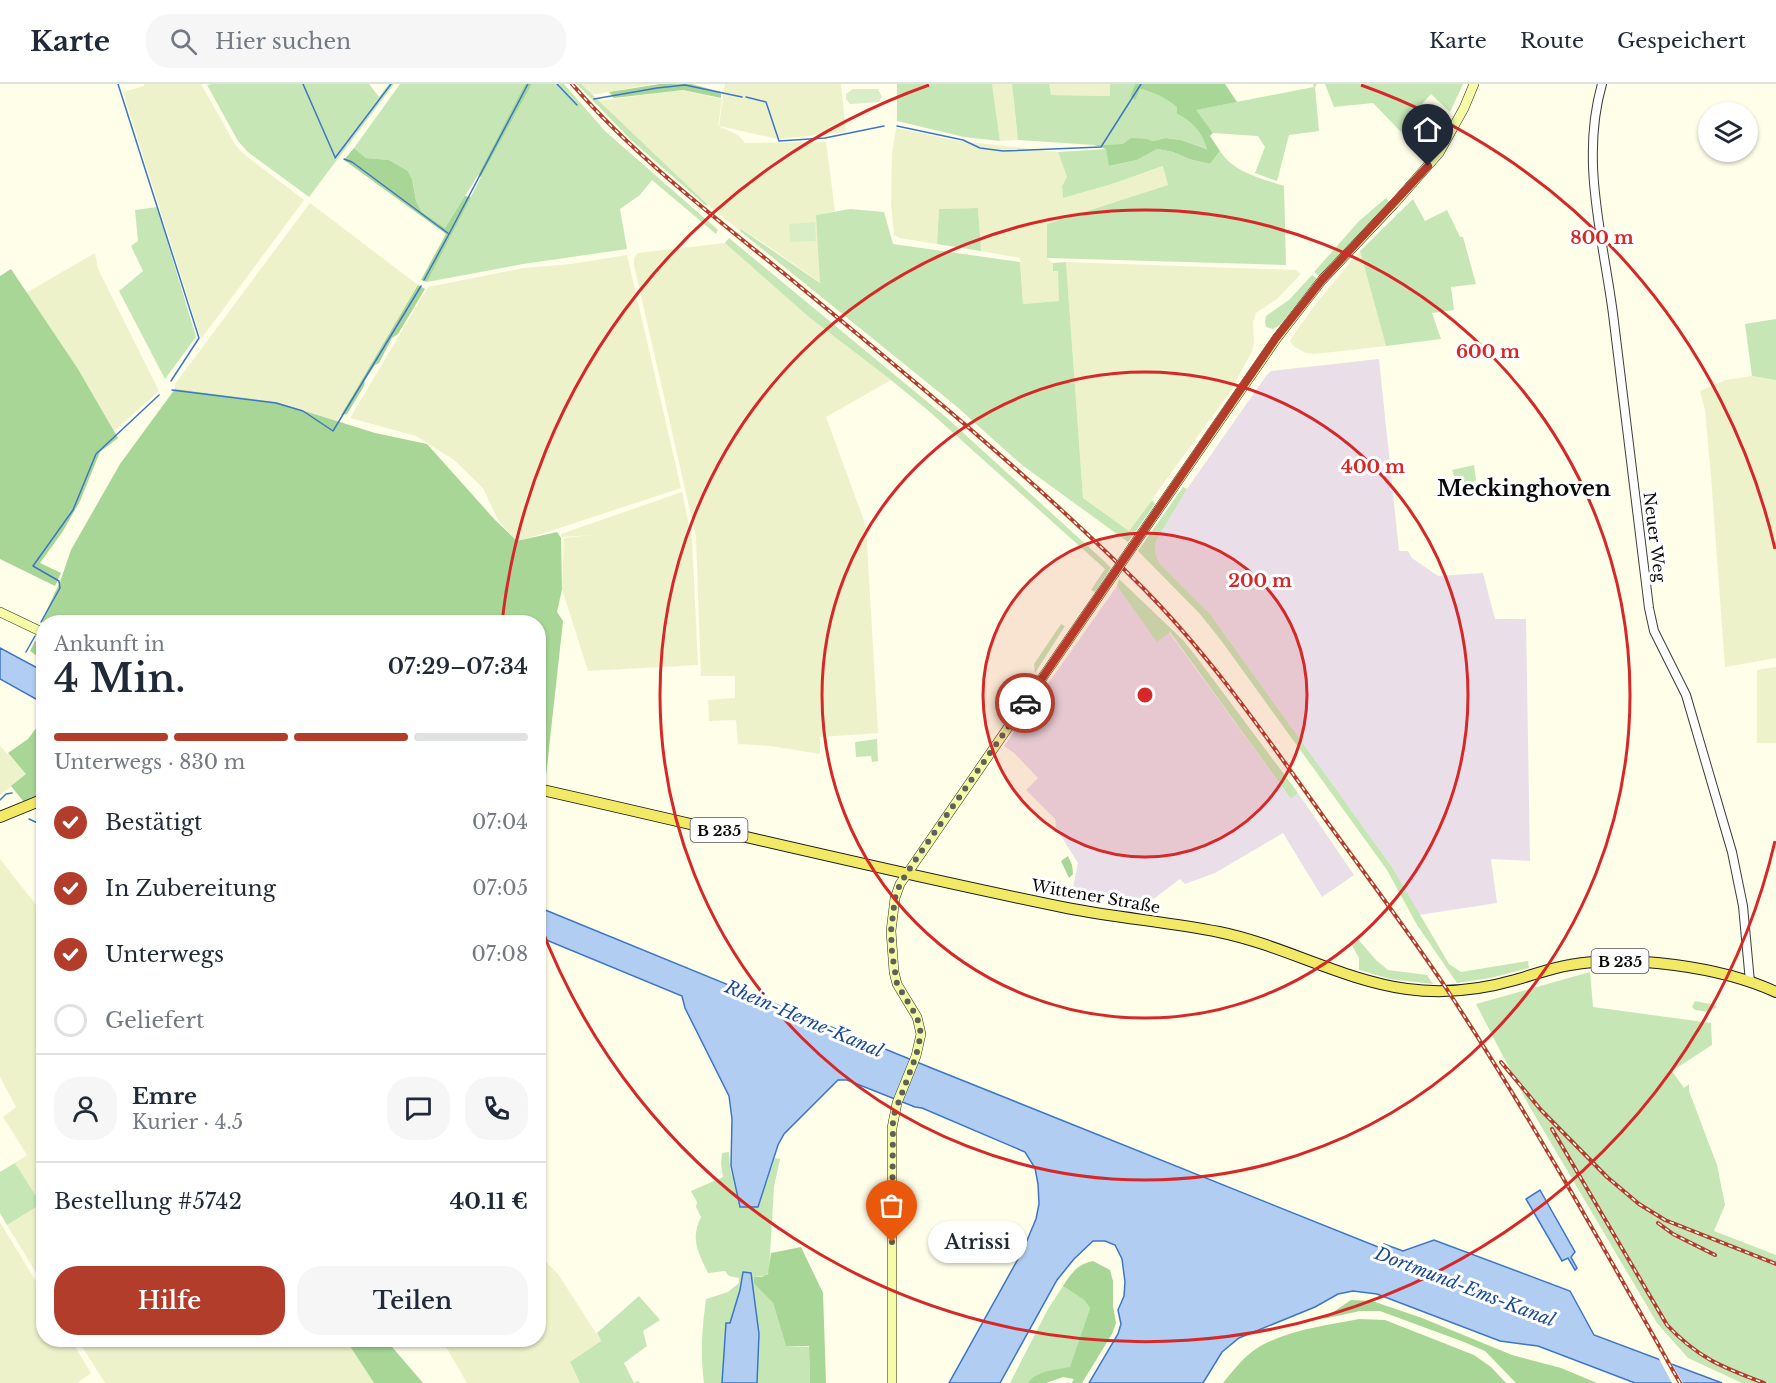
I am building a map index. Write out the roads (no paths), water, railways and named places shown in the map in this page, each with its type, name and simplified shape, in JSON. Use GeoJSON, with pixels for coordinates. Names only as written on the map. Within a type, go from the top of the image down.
{"type":"FeatureCollection","features":[{"type":"Feature","properties":{"kind":"main road"},"geometry":{"type":"LineString","coordinates":[[892,1383],[892,1128],[897,1103],[916,1056],[920,1038],[920,1025],[897,984],[892,953],[891,931],[895,898],[900,884],[1284,328],[1322,280],[1439,153],[1464,108],[1474,84]]}},
{"type":"Feature","properties":{"kind":"main road"},"geometry":{"type":"LineString","coordinates":[[0,612],[36,629]]}},
{"type":"Feature","properties":{"kind":"main road","name":"Wittener Straße"},"geometry":{"type":"LineString","coordinates":[[546,791],[1077,910],[1229,934],[1272,946],[1355,976],[1407,989],[1449,992],[1467,990],[1592,961],[1636,962],[1697,968],[1750,982]]}},
{"type":"Feature","properties":{"kind":"main road"},"geometry":{"type":"LineString","coordinates":[[0,817],[36,802]]}},
{"type":"Feature","properties":{"kind":"main road","name":"B 235"},"geometry":{"type":"LineString","coordinates":[[1750,982],[1776,992]]}},
{"type":"Feature","properties":{"kind":"street","name":"Neuer Weg"},"geometry":{"type":"LineString","coordinates":[[1602,84],[1598,97],[1595,129],[1593,190],[1608,280],[1649,608],[1654,631],[1686,695],[1732,852],[1743,906],[1750,982]]}},
{"type":"Feature","properties":{"kind":"water"},"geometry":{"type":"Polygon","coordinates":[[[0,648],[36,667],[36,699],[0,679],[0,648]]]}},
{"type":"Feature","properties":{"kind":"water"},"geometry":{"type":"Polygon","coordinates":[[[546,910],[1378,1247],[1383,1247],[1384,1244],[1403,1251],[1434,1240],[1570,1291],[1594,1335],[1722,1383],[1635,1383],[1538,1346],[1500,1341],[1377,1294],[1353,1291],[1338,1294],[1315,1307],[1239,1338],[1222,1352],[1203,1383],[1089,1383],[1118,1334],[1121,1324],[1118,1310],[1124,1296],[1125,1282],[1122,1259],[1115,1245],[1105,1241],[1093,1241],[1057,1280],[1000,1383],[949,1383],[1023,1250],[1036,1219],[1039,1204],[1038,1184],[1035,1168],[1025,1152],[922,1108],[847,1080],[838,1080],[784,1134],[778,1145],[758,1207],[740,1207],[731,1166],[732,1119],[729,1096],[685,1008],[682,996],[546,940],[546,910]]]}},
{"type":"Feature","properties":{"kind":"water"},"geometry":{"type":"Polygon","coordinates":[[[1540,1190],[1575,1252],[1571,1257],[1577,1268],[1575,1270],[1568,1258],[1562,1261],[1526,1199],[1540,1190]]]}},
{"type":"Feature","properties":{"kind":"water"},"geometry":{"type":"Polygon","coordinates":[[[743,1272],[751,1273],[759,1334],[757,1383],[722,1383],[726,1323],[730,1323],[743,1272]]]}},
{"type":"Feature","properties":{"kind":"waterway"},"geometry":{"type":"LineString","coordinates":[[118,84],[199,338],[171,381]]}},
{"type":"Feature","properties":{"kind":"waterway"},"geometry":{"type":"LineString","coordinates":[[303,84],[335,157]]}},
{"type":"Feature","properties":{"kind":"waterway"},"geometry":{"type":"LineString","coordinates":[[335,158],[391,84]]}},
{"type":"Feature","properties":{"kind":"waterway"},"geometry":{"type":"LineString","coordinates":[[449,234],[528,84]]}},
{"type":"Feature","properties":{"kind":"waterway"},"geometry":{"type":"LineString","coordinates":[[557,84],[577,105]]}},
{"type":"Feature","properties":{"kind":"waterway"},"geometry":{"type":"LineString","coordinates":[[897,126],[963,140],[980,148],[1003,151],[1101,147],[1141,84]]}},
{"type":"Feature","properties":{"kind":"waterway"},"geometry":{"type":"LineString","coordinates":[[594,99],[685,85],[742,97]]}},
{"type":"Feature","properties":{"kind":"waterway"},"geometry":{"type":"LineString","coordinates":[[746,97],[766,102],[779,141],[825,138],[884,126]]}},
{"type":"Feature","properties":{"kind":"waterway"},"geometry":{"type":"LineString","coordinates":[[344,159],[352,162],[449,234],[424,280]]}},
{"type":"Feature","properties":{"kind":"waterway"},"geometry":{"type":"LineString","coordinates":[[172,390],[276,403],[303,411],[333,431],[421,286]]}},
{"type":"Feature","properties":{"kind":"waterway"},"geometry":{"type":"LineString","coordinates":[[45,615],[60,588],[59,581],[33,566],[73,510],[96,454],[159,395]]}},
{"type":"Feature","properties":{"kind":"waterway"},"geometry":{"type":"LineString","coordinates":[[26,652],[35,636]]}},
{"type":"Feature","properties":{"kind":"waterway"},"geometry":{"type":"LineString","coordinates":[[0,800],[6,794],[12,793]]}},
{"type":"Feature","properties":{"kind":"waterway"},"geometry":{"type":"LineString","coordinates":[[29,819],[36,822]]}},
{"type":"Feature","properties":{"kind":"railway"},"geometry":{"type":"LineString","coordinates":[[572,84],[650,162],[882,354],[1059,507],[1143,588],[1193,642],[1261,729],[1446,988],[1537,1134],[1680,1383]]}},
{"type":"Feature","properties":{"kind":"railway"},"geometry":{"type":"LineString","coordinates":[[1501,1062],[1541,1110],[1607,1177],[1639,1204],[1665,1220],[1776,1264]]}},
{"type":"Feature","properties":{"kind":"railway"},"geometry":{"type":"LineString","coordinates":[[1552,1129],[1667,1325],[1700,1354],[1735,1372],[1764,1383]]}},
{"type":"Feature","properties":{"kind":"railway"},"geometry":{"type":"LineString","coordinates":[[1658,1223],[1673,1234],[1715,1255]]}},
{"type":"Feature","properties":{"kind":"place","name":"Atrissi"},"geometry":{"type":"Point","coordinates":[892,1242]}},
{"type":"Feature","properties":{"kind":"district","name":"Meckinghoven"},"geometry":{"type":"Point","coordinates":[1524,488]}},
{"type":"Feature","properties":{"kind":"water label","name":"Rhein-Herne-Kanal"},"geometry":{"type":"Point","coordinates":[804,1019]}},
{"type":"Feature","properties":{"kind":"water label","name":"Dortmund-Ems-Kanal"},"geometry":{"type":"Point","coordinates":[1465,1287]}}]}
